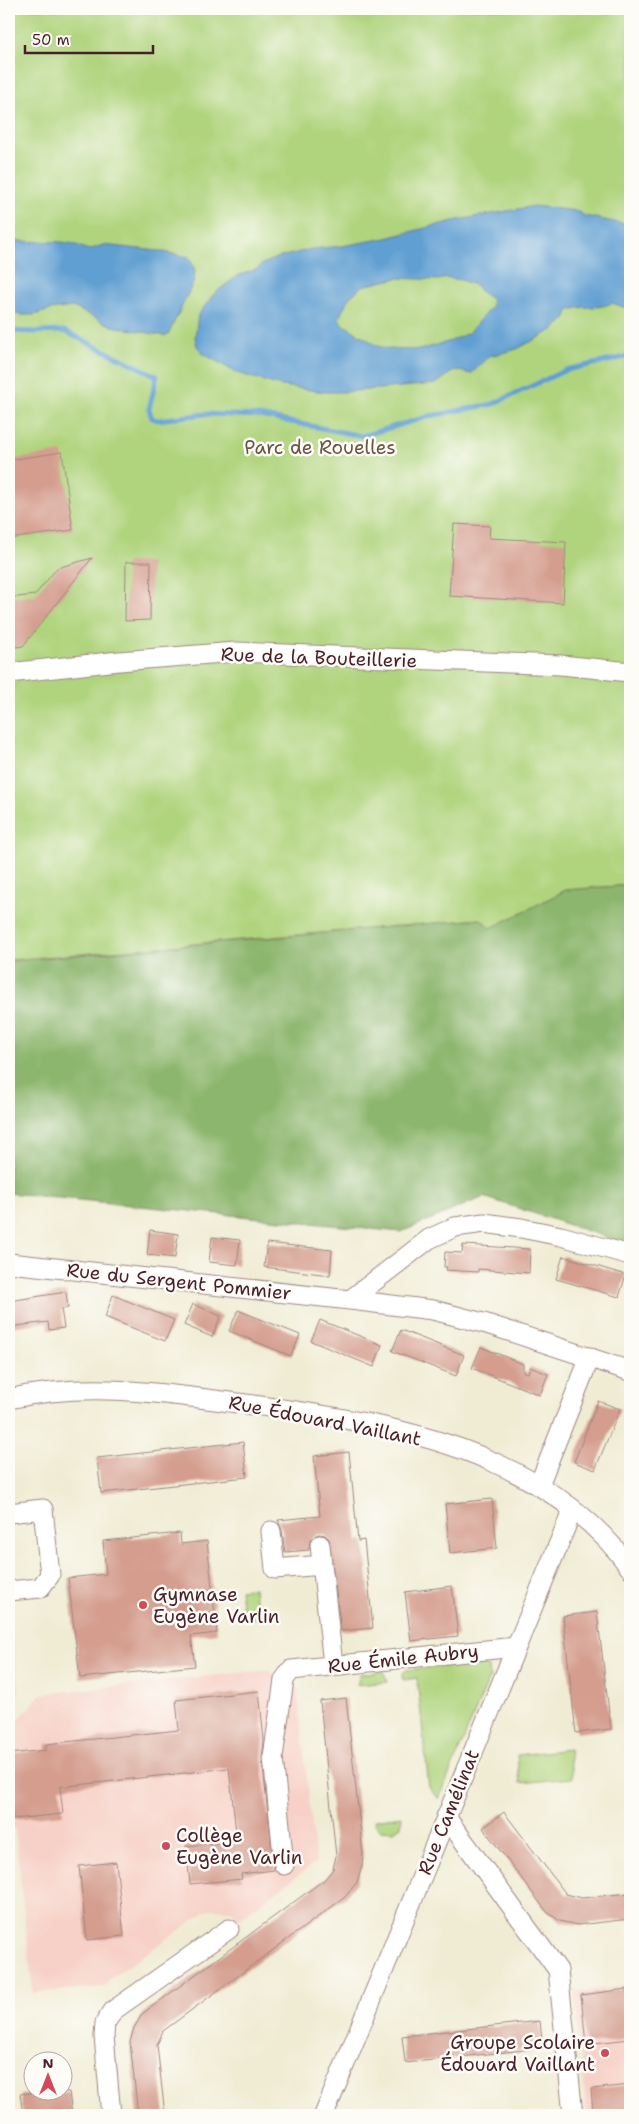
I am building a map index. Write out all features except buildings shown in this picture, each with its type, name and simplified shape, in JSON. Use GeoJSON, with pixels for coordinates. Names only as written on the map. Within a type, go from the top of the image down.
{"type":"FeatureCollection","features":[{"type":"Feature","properties":{"kind":"street","name":"Rue de la Bouteillerie"},"geometry":{"type":"LineString","coordinates":[[9,673],[119,661],[236,652],[551,665],[630,672]]}},
{"type":"Feature","properties":{"kind":"street"},"geometry":{"type":"LineString","coordinates":[[350,1300],[429,1239],[455,1227],[484,1223],[521,1228],[561,1236],[630,1255]]}},
{"type":"Feature","properties":{"kind":"street","name":"Rue du Sergent Pommier"},"geometry":{"type":"LineString","coordinates":[[11,1265],[350,1300],[442,1312],[487,1324],[630,1371]]}},
{"type":"Feature","properties":{"kind":"street"},"geometry":{"type":"LineString","coordinates":[[538,1485],[590,1357]]}},
{"type":"Feature","properties":{"kind":"street","name":"Rue Édouard Vaillant"},"geometry":{"type":"LineString","coordinates":[[9,1398],[31,1394],[99,1389],[180,1395],[285,1409],[371,1425],[435,1441],[491,1460],[538,1485],[573,1509],[615,1550],[630,1568]]}},
{"type":"Feature","properties":{"kind":"street"},"geometry":{"type":"LineString","coordinates":[[9,1513],[43,1509],[50,1575],[40,1588],[9,1591]]}},
{"type":"Feature","properties":{"kind":"street","name":"Rue Camélinat"},"geometry":{"type":"LineString","coordinates":[[324,2115],[573,1509]]}},
{"type":"Feature","properties":{"kind":"street"},"geometry":{"type":"LineString","coordinates":[[271,1531],[276,1570],[322,1565]]}},
{"type":"Feature","properties":{"kind":"street"},"geometry":{"type":"LineString","coordinates":[[320,1545],[333,1666]]}},
{"type":"Feature","properties":{"kind":"street","name":"Rue Émile Aubry"},"geometry":{"type":"LineString","coordinates":[[284,1865],[273,1757],[284,1680],[290,1670],[516,1647]]}},
{"type":"Feature","properties":{"kind":"street"},"geometry":{"type":"LineString","coordinates":[[446,1817],[558,1970],[573,2115]]}},
{"type":"Feature","properties":{"kind":"street"},"geometry":{"type":"LineString","coordinates":[[111,2115],[104,2036],[105,2024],[114,2010],[229,1929]]}},
{"type":"Feature","properties":{"kind":"shaded area"},"geometry":{"type":"Polygon","coordinates":[[[9,1611],[19,1693],[9,1705],[9,1611]]]}},
{"type":"Feature","properties":{"kind":"shaded area","name":"Collège Eugène Varlin"},"geometry":{"type":"Polygon","coordinates":[[[268,1670],[297,1688],[316,1862],[239,1919],[231,1910],[209,1909],[109,1980],[105,1987],[33,1993],[15,1829],[9,1829],[9,1731],[41,1694],[268,1670]]]}},
{"type":"Feature","properties":{"kind":"shaded area","name":"Groupe Scolaire Édouard Vaillant"},"geometry":{"type":"Polygon","coordinates":[[[630,1986],[630,2115],[587,2115],[574,1991],[630,1986]]]}},
{"type":"Feature","properties":{"kind":"green space","name":"Parc de Rouelles"},"geometry":{"type":"Polygon","coordinates":[[[9,9],[630,9],[630,885],[566,890],[491,929],[481,919],[9,960],[9,9]]]}},
{"type":"Feature","properties":{"kind":"green space"},"geometry":{"type":"Polygon","coordinates":[[[630,885],[630,1245],[484,1197],[401,1232],[9,1193],[9,961],[481,919],[491,928],[566,890],[630,885]]]}},
{"type":"Feature","properties":{"kind":"green space"},"geometry":{"type":"Polygon","coordinates":[[[254,1588],[257,1618],[244,1619],[240,1590],[254,1588]]]}},
{"type":"Feature","properties":{"kind":"green space"},"geometry":{"type":"Polygon","coordinates":[[[481,1662],[489,1668],[490,1676],[439,1799],[429,1788],[417,1678],[403,1680],[403,1673],[406,1670],[481,1662]]]}},
{"type":"Feature","properties":{"kind":"green space"},"geometry":{"type":"Polygon","coordinates":[[[383,1671],[388,1682],[357,1685],[360,1674],[383,1671]]]}},
{"type":"Feature","properties":{"kind":"green space"},"geometry":{"type":"Polygon","coordinates":[[[569,1749],[572,1778],[520,1783],[517,1755],[569,1749]]]}},
{"type":"Feature","properties":{"kind":"green space"},"geometry":{"type":"Polygon","coordinates":[[[402,1816],[401,1826],[394,1831],[381,1830],[374,1820],[402,1816]]]}},
{"type":"Feature","properties":{"kind":"water"},"geometry":{"type":"Polygon","coordinates":[[[534,206],[577,211],[585,216],[630,225],[630,307],[623,307],[612,303],[573,309],[568,311],[565,320],[553,330],[517,349],[490,356],[471,374],[455,370],[436,384],[343,392],[325,392],[281,386],[237,373],[202,353],[197,346],[195,337],[198,315],[214,294],[237,276],[257,269],[262,264],[276,258],[312,249],[386,238],[453,221],[534,206]],[[398,278],[362,286],[348,299],[339,318],[341,323],[378,346],[389,349],[419,350],[451,341],[468,333],[492,306],[491,299],[480,291],[477,286],[461,280],[447,278],[438,280],[398,278]]]}},
{"type":"Feature","properties":{"kind":"water"},"geometry":{"type":"Polygon","coordinates":[[[9,240],[70,243],[89,250],[103,245],[159,251],[189,257],[195,270],[194,281],[169,333],[165,336],[112,326],[73,307],[50,310],[34,315],[20,315],[9,312],[9,240]]]}},
{"type":"Feature","properties":{"kind":"waterway"},"geometry":{"type":"LineString","coordinates":[[9,331],[64,331],[157,376],[149,409],[152,418],[158,420],[205,414],[260,416],[362,436],[430,416],[493,404],[566,370],[630,356]]}},
{"type":"Feature","properties":{"kind":"place","name":"Gymnase Eugène Varlin"},"geometry":{"type":"Point","coordinates":[143,1605]}},
{"type":"Feature","properties":{"kind":"place","name":"Collège Eugène Varlin"},"geometry":{"type":"Point","coordinates":[166,1846]}},
{"type":"Feature","properties":{"kind":"place","name":"Groupe Scolaire Édouard Vaillant"},"geometry":{"type":"Point","coordinates":[605,2053]}}]}
